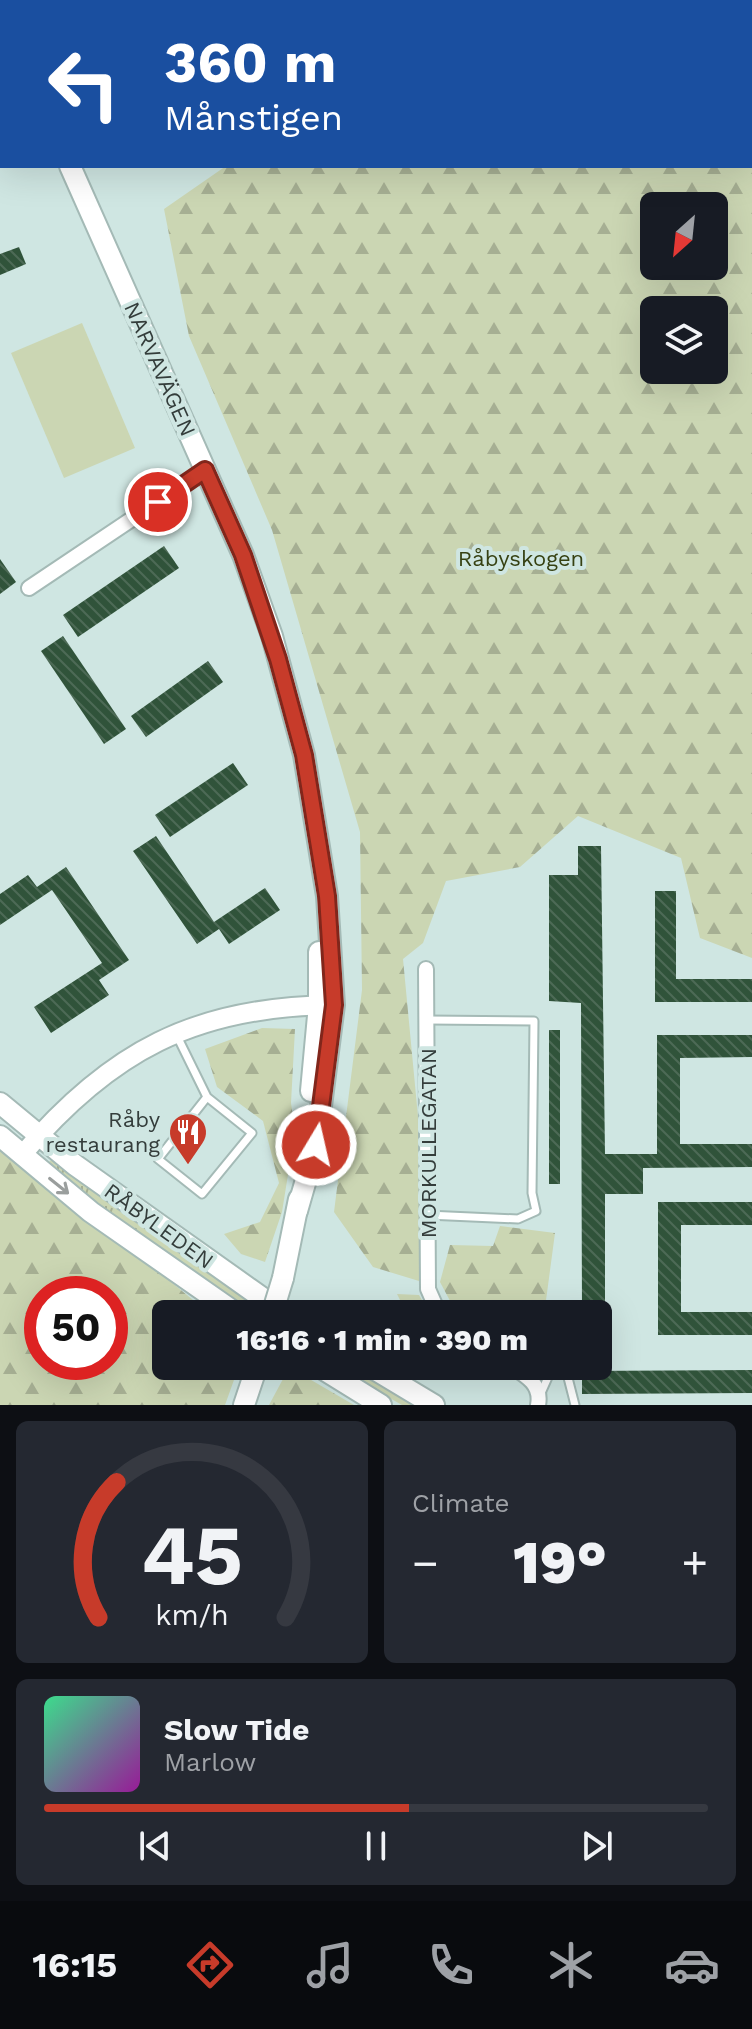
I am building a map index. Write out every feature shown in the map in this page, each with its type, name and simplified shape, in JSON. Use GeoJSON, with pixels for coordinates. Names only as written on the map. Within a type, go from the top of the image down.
{"type":"FeatureCollection","features":[{"type":"Feature","properties":{"kind":"main road","name":"NARVAVÄGEN"},"geometry":{"type":"LineString","coordinates":[[71,168],[243,555],[272,636],[304,755],[318,852],[326,1005],[297,1211],[276,1300]]}},
{"type":"Feature","properties":{"kind":"main road","name":"RÅBYLEDEN"},"geometry":{"type":"LineString","coordinates":[[0,1103],[136,1210],[265,1300]]}},
{"type":"Feature","properties":{"kind":"main road","name":"RÅBYLEDEN"},"geometry":{"type":"LineString","coordinates":[[0,1136],[91,1212],[217,1300]]}},
{"type":"Feature","properties":{"kind":"main road"},"geometry":{"type":"LineString","coordinates":[[244,1405],[252,1380]]}},
{"type":"Feature","properties":{"kind":"main road"},"geometry":{"type":"LineString","coordinates":[[341,1380],[381,1405]]}},
{"type":"Feature","properties":{"kind":"main road"},"geometry":{"type":"LineString","coordinates":[[392,1380],[434,1405]]}},
{"type":"Feature","properties":{"kind":"street"},"geometry":{"type":"LineString","coordinates":[[29,588],[205,470]]}},
{"type":"Feature","properties":{"kind":"street","name":"MORKULLEGATAN"},"geometry":{"type":"LineString","coordinates":[[426,969],[428,1289],[433,1300]]}},
{"type":"Feature","properties":{"kind":"street"},"geometry":{"type":"LineString","coordinates":[[22,1155],[79,1095],[115,1066],[175,1032],[245,1012],[326,1005]]}},
{"type":"Feature","properties":{"kind":"street"},"geometry":{"type":"LineString","coordinates":[[530,1380],[539,1399]]}},
{"type":"Feature","properties":{"kind":"lane"},"geometry":{"type":"LineString","coordinates":[[427,1215],[518,1219],[536,1211],[532,1193],[534,1021],[428,1020]]}},
{"type":"Feature","properties":{"kind":"lane"},"geometry":{"type":"LineString","coordinates":[[175,1032],[207,1097],[252,1133],[202,1194],[158,1159],[207,1097]]}},
{"type":"Feature","properties":{"kind":"lane"},"geometry":{"type":"LineString","coordinates":[[539,1399],[548,1380]]}},
{"type":"Feature","properties":{"kind":"lane"},"geometry":{"type":"LineString","coordinates":[[569,1380],[575,1405]]}},
{"type":"Feature","properties":{"kind":"green space","name":"Råbyskogen"},"geometry":{"type":"Polygon","coordinates":[[[223,168],[752,168],[752,958],[700,938],[681,858],[578,816],[520,867],[446,881],[423,943],[403,959],[421,1148],[419,1281],[373,1267],[334,1212],[362,990],[360,832],[272,530],[189,336],[164,209],[223,168]]]}},
{"type":"Feature","properties":{"kind":"green space"},"geometry":{"type":"Polygon","coordinates":[[[82,323],[135,448],[64,478],[11,353],[82,323]]]}},
{"type":"Feature","properties":{"kind":"green space"},"geometry":{"type":"Polygon","coordinates":[[[262,1028],[295,1029],[291,1103],[295,1131],[282,1212],[265,1262],[241,1254],[224,1234],[260,1222],[279,1183],[263,1121],[217,1087],[205,1049],[262,1028]]]}},
{"type":"Feature","properties":{"kind":"green space"},"geometry":{"type":"Polygon","coordinates":[[[0,1141],[193,1300],[152,1300],[152,1380],[234,1380],[225,1405],[0,1405],[0,1141]]]}},
{"type":"Feature","properties":{"kind":"green space"},"geometry":{"type":"Polygon","coordinates":[[[52,1159],[252,1300],[230,1300],[145,1241],[47,1164],[52,1159]]]}},
{"type":"Feature","properties":{"kind":"green space"},"geometry":{"type":"Polygon","coordinates":[[[500,1226],[555,1233],[546,1300],[450,1300],[440,1282],[450,1245],[493,1246],[500,1226]]]}},
{"type":"Feature","properties":{"kind":"green space"},"geometry":{"type":"Polygon","coordinates":[[[397,1294],[419,1295],[422,1300],[400,1300],[397,1294]]]}},
{"type":"Feature","properties":{"kind":"green space"},"geometry":{"type":"Polygon","coordinates":[[[282,1380],[311,1380],[354,1405],[269,1405],[282,1380]]]}},
{"type":"Feature","properties":{"kind":"green space"},"geometry":{"type":"Polygon","coordinates":[[[358,1380],[382,1380],[424,1405],[402,1405],[358,1380]]]}},
{"type":"Feature","properties":{"kind":"building"},"geometry":{"type":"Polygon","coordinates":[[[19,247],[26,264],[0,275],[0,254],[19,247]]]}},
{"type":"Feature","properties":{"kind":"building"},"geometry":{"type":"Polygon","coordinates":[[[164,546],[179,568],[78,637],[63,615],[164,546]]]}},
{"type":"Feature","properties":{"kind":"building"},"geometry":{"type":"Polygon","coordinates":[[[0,559],[16,582],[0,594],[0,559]]]}},
{"type":"Feature","properties":{"kind":"building"},"geometry":{"type":"Polygon","coordinates":[[[63,636],[126,729],[104,744],[41,651],[63,636]]]}},
{"type":"Feature","properties":{"kind":"building"},"geometry":{"type":"Polygon","coordinates":[[[208,661],[223,682],[146,737],[131,716],[208,661]]]}},
{"type":"Feature","properties":{"kind":"building"},"geometry":{"type":"Polygon","coordinates":[[[233,763],[248,785],[170,837],[155,815],[233,763]]]}},
{"type":"Feature","properties":{"kind":"building"},"geometry":{"type":"Polygon","coordinates":[[[156,836],[214,922],[265,888],[280,910],[229,944],[219,929],[197,944],[133,851],[156,836]]]}},
{"type":"Feature","properties":{"kind":"building"},"geometry":{"type":"Polygon","coordinates":[[[578,846],[601,846],[605,1154],[657,1154],[657,1035],[752,1035],[752,1057],[680,1058],[680,1144],[752,1144],[752,1167],[643,1168],[643,1194],[605,1194],[605,1300],[582,1300],[581,1003],[549,1001],[549,875],[578,875],[578,846]]]}},
{"type":"Feature","properties":{"kind":"building"},"geometry":{"type":"Polygon","coordinates":[[[66,867],[129,960],[99,980],[109,995],[51,1033],[34,1007],[102,963],[52,890],[0,925],[0,894],[28,875],[37,887],[66,867]]]}},
{"type":"Feature","properties":{"kind":"building"},"geometry":{"type":"Polygon","coordinates":[[[655,891],[676,891],[676,979],[752,979],[752,1002],[655,1002],[655,891]]]}},
{"type":"Feature","properties":{"kind":"building"},"geometry":{"type":"Polygon","coordinates":[[[549,1030],[560,1030],[560,1184],[549,1184],[549,1030]]]}},
{"type":"Feature","properties":{"kind":"building"},"geometry":{"type":"Polygon","coordinates":[[[658,1202],[752,1202],[752,1225],[681,1225],[681,1312],[752,1312],[752,1335],[658,1335],[658,1202]]]}},
{"type":"Feature","properties":{"kind":"building"},"geometry":{"type":"Polygon","coordinates":[[[752,1370],[752,1393],[582,1394],[582,1380],[612,1380],[612,1371],[752,1370]]]}},
{"type":"Feature","properties":{"kind":"place","name":"Råby restaurang"},"geometry":{"type":"Point","coordinates":[188,1166]}},
{"type":"Feature","properties":{"kind":"route"},"geometry":{"type":"LineString","coordinates":[[158,502],[205,470],[243,555],[272,636],[292,706],[304,755],[327,896],[334,983],[328,1071],[316,1145]]}}]}
